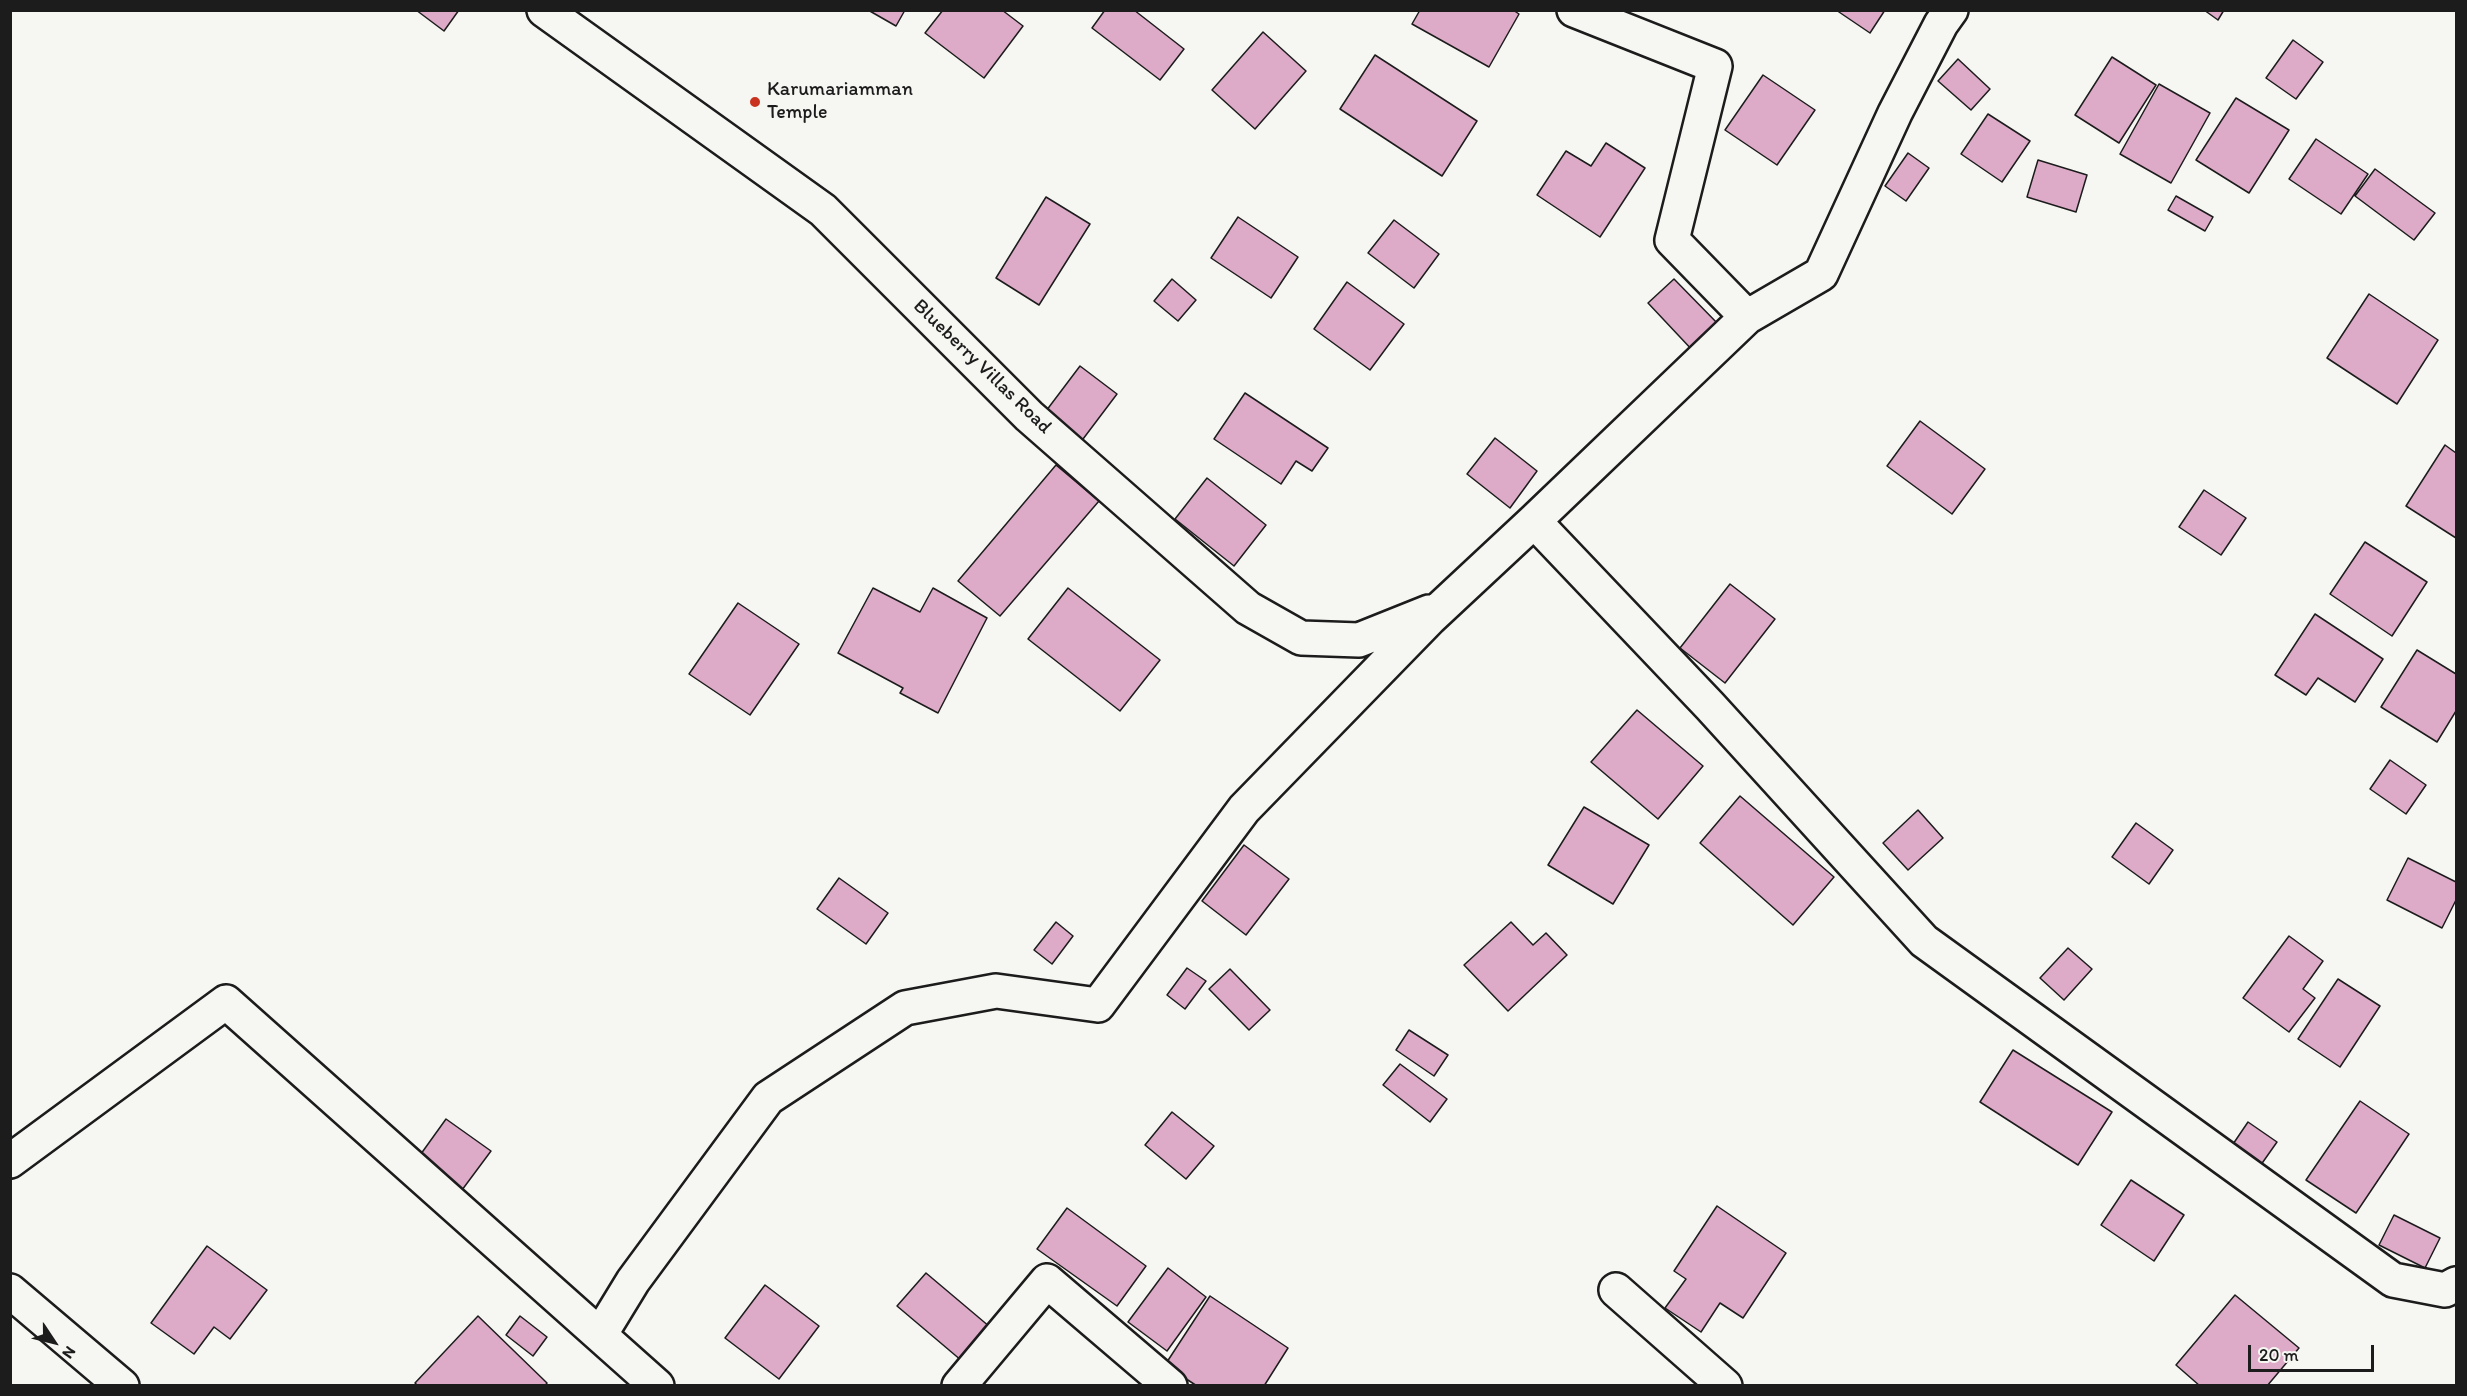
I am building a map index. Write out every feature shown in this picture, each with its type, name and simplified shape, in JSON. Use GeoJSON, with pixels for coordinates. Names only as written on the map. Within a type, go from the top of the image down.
{"type":"FeatureCollection","features":[{"type":"Feature","properties":{"kind":"street","name":"Blueberry Villas Road"},"geometry":{"type":"LineString","coordinates":[[544,10],[823,210],[1029,416],[1248,608],[1301,638],[1359,640],[1442,607]]}},
{"type":"Feature","properties":{"kind":"street"},"geometry":{"type":"LineString","coordinates":[[1574,10],[1715,66],[1672,240],[1746,317]]}},
{"type":"Feature","properties":{"kind":"street"},"geometry":{"type":"LineString","coordinates":[[600,1335],[633,1281],[768,1098],[905,1008],[996,991],[1098,1005],[1244,809],[1442,607],[1746,317],[1821,274],[1895,113],[1950,10]]}},
{"type":"Feature","properties":{"kind":"street"},"geometry":{"type":"LineString","coordinates":[[1534,521],[1710,706],[1924,941],[2393,1281],[2445,1290],[2457,1284]]}},
{"type":"Feature","properties":{"kind":"street"},"geometry":{"type":"LineString","coordinates":[[10,1161],[226,1002],[657,1386]]}},
{"type":"Feature","properties":{"kind":"street"},"geometry":{"type":"LineString","coordinates":[[959,1386],[1047,1281],[1170,1386]]}},
{"type":"Feature","properties":{"kind":"street"},"geometry":{"type":"LineString","coordinates":[[1616,1290],[1725,1386]]}},
{"type":"Feature","properties":{"kind":"street"},"geometry":{"type":"LineString","coordinates":[[10,1291],[122,1386]]}},
{"type":"Feature","properties":{"kind":"building"},"geometry":{"type":"Polygon","coordinates":[[[416,10],[459,10],[444,31],[416,10]]]}},
{"type":"Feature","properties":{"kind":"building"},"geometry":{"type":"Polygon","coordinates":[[[868,10],[905,10],[896,26],[868,10]]]}},
{"type":"Feature","properties":{"kind":"building"},"geometry":{"type":"Polygon","coordinates":[[[943,10],[1002,10],[1023,26],[984,78],[925,33],[943,10]]]}},
{"type":"Feature","properties":{"kind":"building"},"geometry":{"type":"Polygon","coordinates":[[[1105,10],[1134,10],[1184,49],[1160,80],[1092,28],[1105,10]]]}},
{"type":"Feature","properties":{"kind":"building"},"geometry":{"type":"Polygon","coordinates":[[[1420,10],[1513,10],[1519,14],[1489,67],[1412,24],[1420,10]]]}},
{"type":"Feature","properties":{"kind":"building"},"geometry":{"type":"Polygon","coordinates":[[[1836,10],[1885,10],[1870,33],[1836,10]]]}},
{"type":"Feature","properties":{"kind":"building"},"geometry":{"type":"Polygon","coordinates":[[[2204,10],[2224,10],[2218,20],[2204,10]]]}},
{"type":"Feature","properties":{"kind":"building"},"geometry":{"type":"Polygon","coordinates":[[[1263,32],[1306,71],[1255,129],[1212,90],[1263,32]]]}},
{"type":"Feature","properties":{"kind":"building"},"geometry":{"type":"Polygon","coordinates":[[[2293,40],[2323,62],[2296,99],[2266,78],[2293,40]]]}},
{"type":"Feature","properties":{"kind":"building"},"geometry":{"type":"Polygon","coordinates":[[[1375,55],[1477,121],[1442,176],[1340,109],[1375,55]]]}},
{"type":"Feature","properties":{"kind":"building"},"geometry":{"type":"Polygon","coordinates":[[[2112,57],[2156,85],[2119,143],[2075,115],[2112,57]]]}},
{"type":"Feature","properties":{"kind":"building"},"geometry":{"type":"Polygon","coordinates":[[[1958,59],[1990,89],[1971,110],[1938,81],[1958,59]]]}},
{"type":"Feature","properties":{"kind":"building"},"geometry":{"type":"Polygon","coordinates":[[[1763,75],[1815,110],[1777,165],[1725,130],[1763,75]]]}},
{"type":"Feature","properties":{"kind":"building"},"geometry":{"type":"Polygon","coordinates":[[[2159,84],[2210,113],[2171,183],[2120,154],[2159,84]]]}},
{"type":"Feature","properties":{"kind":"building"},"geometry":{"type":"Polygon","coordinates":[[[2236,98],[2289,130],[2249,193],[2196,160],[2236,98]]]}},
{"type":"Feature","properties":{"kind":"building"},"geometry":{"type":"Polygon","coordinates":[[[1988,114],[2030,141],[2002,182],[1961,154],[1988,114]]]}},
{"type":"Feature","properties":{"kind":"building"},"geometry":{"type":"Polygon","coordinates":[[[2316,139],[2368,174],[2341,214],[2289,179],[2316,139]]]}},
{"type":"Feature","properties":{"kind":"building"},"geometry":{"type":"Polygon","coordinates":[[[1606,143],[1645,168],[1600,237],[1537,195],[1566,151],[1591,166],[1606,143]]]}},
{"type":"Feature","properties":{"kind":"building"},"geometry":{"type":"Polygon","coordinates":[[[1908,153],[1929,168],[1906,201],[1885,186],[1908,153]]]}},
{"type":"Feature","properties":{"kind":"building"},"geometry":{"type":"Polygon","coordinates":[[[2038,160],[2087,175],[2076,212],[2027,197],[2038,160]]]}},
{"type":"Feature","properties":{"kind":"building"},"geometry":{"type":"Polygon","coordinates":[[[2375,169],[2435,213],[2414,240],[2355,196],[2375,169]]]}},
{"type":"Feature","properties":{"kind":"building"},"geometry":{"type":"Polygon","coordinates":[[[2176,196],[2213,217],[2205,231],[2168,210],[2176,196]]]}},
{"type":"Feature","properties":{"kind":"building"},"geometry":{"type":"Polygon","coordinates":[[[1046,197],[1090,224],[1039,305],[996,278],[1046,197]]]}},
{"type":"Feature","properties":{"kind":"building"},"geometry":{"type":"Polygon","coordinates":[[[1238,217],[1298,257],[1271,298],[1211,258],[1238,217]]]}},
{"type":"Feature","properties":{"kind":"building"},"geometry":{"type":"Polygon","coordinates":[[[1394,220],[1439,254],[1414,288],[1368,253],[1394,220]]]}},
{"type":"Feature","properties":{"kind":"building"},"geometry":{"type":"Polygon","coordinates":[[[1172,279],[1196,300],[1178,321],[1154,301],[1172,279]]]}},
{"type":"Feature","properties":{"kind":"building"},"geometry":{"type":"Polygon","coordinates":[[[1674,279],[1722,328],[1695,353],[1648,303],[1674,279]]]}},
{"type":"Feature","properties":{"kind":"building"},"geometry":{"type":"Polygon","coordinates":[[[1347,282],[1404,324],[1370,370],[1314,329],[1347,282]]]}},
{"type":"Feature","properties":{"kind":"building"},"geometry":{"type":"Polygon","coordinates":[[[2369,294],[2438,340],[2397,404],[2327,358],[2369,294]]]}},
{"type":"Feature","properties":{"kind":"building"},"geometry":{"type":"Polygon","coordinates":[[[1080,366],[1117,394],[1080,443],[1043,415],[1080,366]]]}},
{"type":"Feature","properties":{"kind":"building"},"geometry":{"type":"Polygon","coordinates":[[[1245,393],[1328,448],[1312,471],[1296,461],[1281,484],[1214,439],[1245,393]]]}},
{"type":"Feature","properties":{"kind":"building"},"geometry":{"type":"Polygon","coordinates":[[[1920,421],[1985,469],[1952,514],[1887,466],[1920,421]]]}},
{"type":"Feature","properties":{"kind":"building"},"geometry":{"type":"Polygon","coordinates":[[[1495,438],[1537,471],[1510,508],[1467,474],[1495,438]]]}},
{"type":"Feature","properties":{"kind":"building"},"geometry":{"type":"Polygon","coordinates":[[[2445,445],[2456,453],[2456,538],[2406,506],[2445,445]]]}},
{"type":"Feature","properties":{"kind":"building"},"geometry":{"type":"Polygon","coordinates":[[[1056,465],[1099,501],[1000,616],[958,581],[1056,465]]]}},
{"type":"Feature","properties":{"kind":"building"},"geometry":{"type":"Polygon","coordinates":[[[1207,478],[1266,525],[1234,566],[1175,519],[1207,478]]]}},
{"type":"Feature","properties":{"kind":"building"},"geometry":{"type":"Polygon","coordinates":[[[2204,490],[2246,518],[2221,555],[2179,527],[2204,490]]]}},
{"type":"Feature","properties":{"kind":"building"},"geometry":{"type":"Polygon","coordinates":[[[2365,542],[2427,582],[2392,636],[2330,594],[2365,542]]]}},
{"type":"Feature","properties":{"kind":"building"},"geometry":{"type":"Polygon","coordinates":[[[1730,584],[1775,619],[1725,683],[1680,648],[1730,584]]]}},
{"type":"Feature","properties":{"kind":"building"},"geometry":{"type":"Polygon","coordinates":[[[873,588],[920,612],[933,588],[987,618],[938,713],[900,693],[903,688],[838,653],[873,588]]]}},
{"type":"Feature","properties":{"kind":"building"},"geometry":{"type":"Polygon","coordinates":[[[1068,588],[1160,660],[1120,711],[1028,639],[1068,588]]]}},
{"type":"Feature","properties":{"kind":"building"},"geometry":{"type":"Polygon","coordinates":[[[738,603],[799,644],[750,715],[689,674],[738,603]]]}},
{"type":"Feature","properties":{"kind":"building"},"geometry":{"type":"Polygon","coordinates":[[[2315,614],[2383,659],[2355,702],[2318,678],[2306,695],[2275,675],[2315,614]]]}},
{"type":"Feature","properties":{"kind":"building"},"geometry":{"type":"Polygon","coordinates":[[[2417,650],[2456,674],[2456,711],[2437,742],[2381,707],[2417,650]]]}},
{"type":"Feature","properties":{"kind":"building"},"geometry":{"type":"Polygon","coordinates":[[[1637,710],[1703,766],[1658,819],[1591,762],[1637,710]]]}},
{"type":"Feature","properties":{"kind":"building"},"geometry":{"type":"Polygon","coordinates":[[[2390,760],[2426,785],[2406,814],[2370,789],[2390,760]]]}},
{"type":"Feature","properties":{"kind":"building"},"geometry":{"type":"Polygon","coordinates":[[[1740,796],[1834,877],[1793,925],[1700,843],[1740,796]]]}},
{"type":"Feature","properties":{"kind":"building"},"geometry":{"type":"Polygon","coordinates":[[[1584,807],[1649,845],[1613,904],[1548,865],[1584,807]]]}},
{"type":"Feature","properties":{"kind":"building"},"geometry":{"type":"Polygon","coordinates":[[[1918,810],[1943,838],[1908,870],[1883,843],[1918,810]]]}},
{"type":"Feature","properties":{"kind":"building"},"geometry":{"type":"Polygon","coordinates":[[[2136,823],[2173,850],[2149,884],[2112,857],[2136,823]]]}},
{"type":"Feature","properties":{"kind":"building"},"geometry":{"type":"Polygon","coordinates":[[[1244,845],[1289,879],[1246,935],[1202,901],[1244,845]]]}},
{"type":"Feature","properties":{"kind":"building"},"geometry":{"type":"Polygon","coordinates":[[[2408,858],[2456,882],[2456,900],[2442,928],[2387,900],[2408,858]]]}},
{"type":"Feature","properties":{"kind":"building"},"geometry":{"type":"Polygon","coordinates":[[[839,878],[888,913],[866,944],[817,909],[839,878]]]}},
{"type":"Feature","properties":{"kind":"building"},"geometry":{"type":"Polygon","coordinates":[[[1056,922],[1073,936],[1052,964],[1034,950],[1056,922]]]}},
{"type":"Feature","properties":{"kind":"building"},"geometry":{"type":"Polygon","coordinates":[[[1511,922],[1533,945],[1546,933],[1567,955],[1508,1011],[1464,965],[1511,922]]]}},
{"type":"Feature","properties":{"kind":"building"},"geometry":{"type":"Polygon","coordinates":[[[2289,936],[2323,961],[2303,989],[2315,998],[2289,1032],[2243,998],[2289,936]]]}},
{"type":"Feature","properties":{"kind":"building"},"geometry":{"type":"Polygon","coordinates":[[[2068,948],[2092,969],[2064,1000],[2040,978],[2068,948]]]}},
{"type":"Feature","properties":{"kind":"building"},"geometry":{"type":"Polygon","coordinates":[[[1187,968],[1206,981],[1185,1009],[1167,995],[1187,968]]]}},
{"type":"Feature","properties":{"kind":"building"},"geometry":{"type":"Polygon","coordinates":[[[1230,969],[1270,1010],[1249,1030],[1209,989],[1230,969]]]}},
{"type":"Feature","properties":{"kind":"building"},"geometry":{"type":"Polygon","coordinates":[[[2338,979],[2380,1006],[2340,1067],[2298,1039],[2338,979]]]}},
{"type":"Feature","properties":{"kind":"building"},"geometry":{"type":"Polygon","coordinates":[[[1409,1030],[1448,1055],[1434,1076],[1396,1050],[1409,1030]]]}},
{"type":"Feature","properties":{"kind":"building"},"geometry":{"type":"Polygon","coordinates":[[[2013,1050],[2112,1112],[2078,1165],[1980,1102],[2013,1050]]]}},
{"type":"Feature","properties":{"kind":"building"},"geometry":{"type":"Polygon","coordinates":[[[1400,1064],[1447,1099],[1430,1122],[1383,1085],[1400,1064]]]}},
{"type":"Feature","properties":{"kind":"building"},"geometry":{"type":"Polygon","coordinates":[[[2360,1101],[2409,1134],[2356,1213],[2306,1180],[2360,1101]]]}},
{"type":"Feature","properties":{"kind":"building"},"geometry":{"type":"Polygon","coordinates":[[[1172,1112],[1214,1146],[1186,1179],[1145,1145],[1172,1112]]]}},
{"type":"Feature","properties":{"kind":"building"},"geometry":{"type":"Polygon","coordinates":[[[446,1119],[491,1151],[462,1190],[418,1158],[446,1119]]]}},
{"type":"Feature","properties":{"kind":"building"},"geometry":{"type":"Polygon","coordinates":[[[2248,1122],[2277,1142],[2258,1169],[2229,1150],[2248,1122]]]}},
{"type":"Feature","properties":{"kind":"building"},"geometry":{"type":"Polygon","coordinates":[[[2131,1180],[2184,1215],[2154,1261],[2101,1225],[2131,1180]]]}},
{"type":"Feature","properties":{"kind":"building"},"geometry":{"type":"Polygon","coordinates":[[[1717,1206],[1786,1253],[1743,1318],[1720,1303],[1701,1332],[1665,1308],[1686,1279],[1674,1271],[1717,1206]]]}},
{"type":"Feature","properties":{"kind":"building"},"geometry":{"type":"Polygon","coordinates":[[[1067,1208],[1146,1266],[1117,1306],[1037,1249],[1067,1208]]]}},
{"type":"Feature","properties":{"kind":"building"},"geometry":{"type":"Polygon","coordinates":[[[2394,1215],[2440,1238],[2425,1268],[2379,1245],[2394,1215]]]}},
{"type":"Feature","properties":{"kind":"building"},"geometry":{"type":"Polygon","coordinates":[[[207,1246],[267,1290],[230,1339],[214,1327],[194,1354],[151,1323],[207,1246]]]}},
{"type":"Feature","properties":{"kind":"building"},"geometry":{"type":"Polygon","coordinates":[[[1168,1268],[1206,1297],[1167,1351],[1128,1322],[1168,1268]]]}},
{"type":"Feature","properties":{"kind":"building"},"geometry":{"type":"Polygon","coordinates":[[[926,1273],[990,1327],[962,1361],[897,1306],[926,1273]]]}},
{"type":"Feature","properties":{"kind":"building"},"geometry":{"type":"Polygon","coordinates":[[[765,1285],[819,1326],[779,1379],[725,1338],[765,1285]]]}},
{"type":"Feature","properties":{"kind":"building"},"geometry":{"type":"Polygon","coordinates":[[[2235,1295],[2299,1348],[2267,1386],[2200,1386],[2176,1365],[2235,1295]]]}},
{"type":"Feature","properties":{"kind":"building"},"geometry":{"type":"Polygon","coordinates":[[[1210,1296],[1288,1348],[1264,1386],[1197,1386],[1165,1365],[1210,1296]]]}},
{"type":"Feature","properties":{"kind":"building"},"geometry":{"type":"Polygon","coordinates":[[[478,1316],[547,1383],[545,1386],[418,1386],[415,1383],[478,1316]]]}},
{"type":"Feature","properties":{"kind":"building"},"geometry":{"type":"Polygon","coordinates":[[[520,1316],[547,1337],[533,1356],[506,1335],[520,1316]]]}},
{"type":"Feature","properties":{"kind":"place","name":"Karumariamman Temple"},"geometry":{"type":"Point","coordinates":[755,102]}}]}
